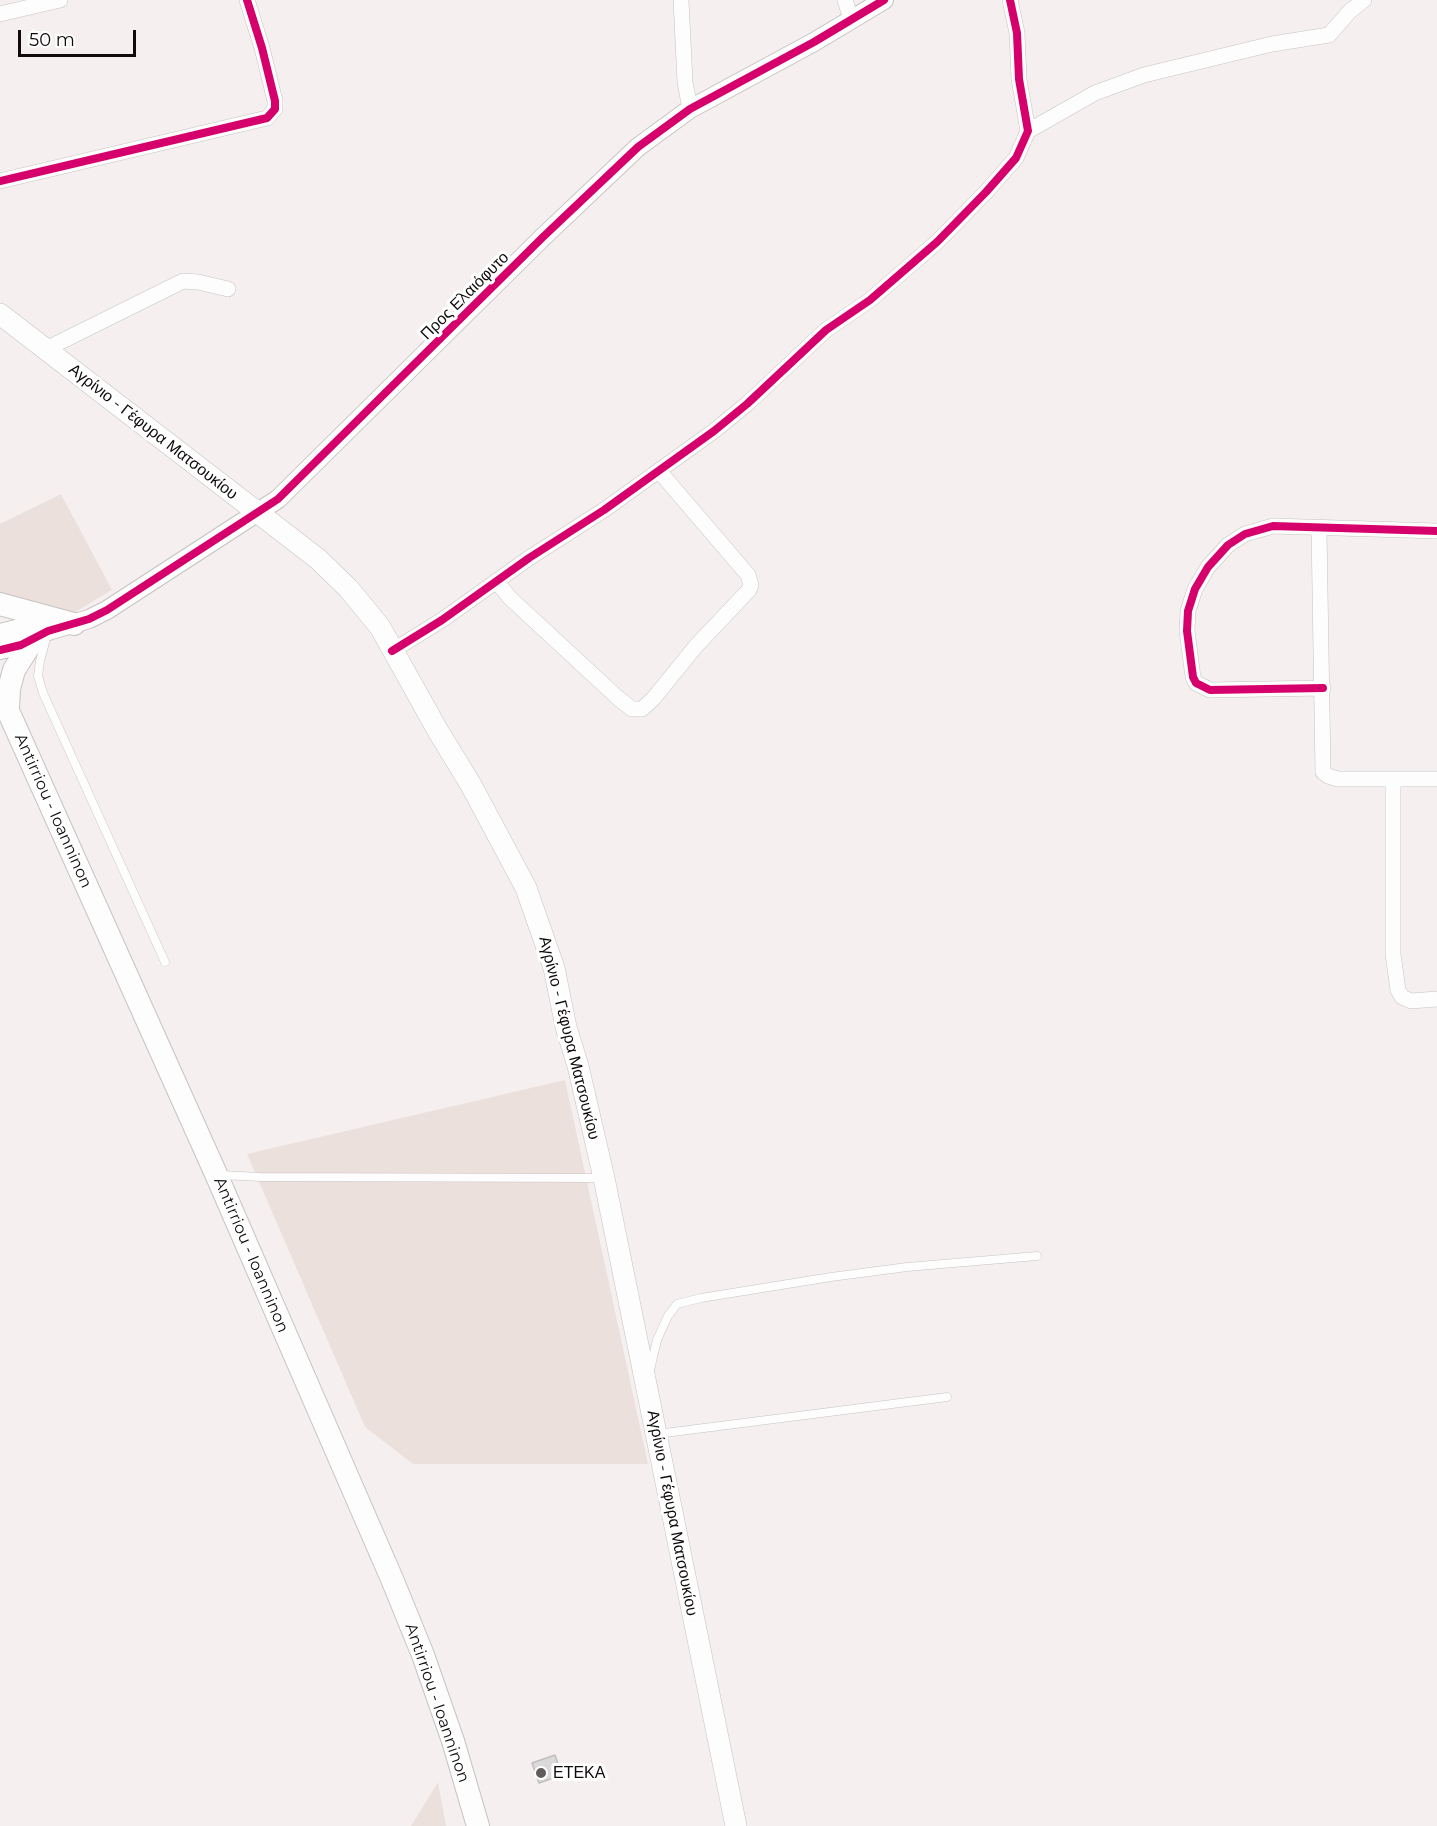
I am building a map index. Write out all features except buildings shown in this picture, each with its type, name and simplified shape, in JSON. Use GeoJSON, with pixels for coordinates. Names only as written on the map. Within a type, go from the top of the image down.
{"type":"FeatureCollection","features":[{"type":"Feature","properties":{"kind":"main road","name":"Αγρίνιο - Γέφυρα Ματσουκίου"},"geometry":{"type":"LineString","coordinates":[[0,314],[318,559],[348,588],[380,627],[510,855],[536,911],[554,968],[566,1027],[578,1066],[604,1178],[736,1826]]}},
{"type":"Feature","properties":{"kind":"main road"},"geometry":{"type":"LineString","coordinates":[[0,604],[74,624]]}},
{"type":"Feature","properties":{"kind":"main road"},"geometry":{"type":"LineString","coordinates":[[4,700],[14,670],[40,636]]}},
{"type":"Feature","properties":{"kind":"main road","name":"Antirriou - Ioanninon"},"geometry":{"type":"LineString","coordinates":[[4,700],[216,1174],[412,1626],[453,1742],[478,1826]]}},
{"type":"Feature","properties":{"kind":"street"},"geometry":{"type":"LineString","coordinates":[[0,14],[60,0]]}},
{"type":"Feature","properties":{"kind":"street"},"geometry":{"type":"LineString","coordinates":[[0,181],[267,118],[275,109],[275,102],[247,0]]}},
{"type":"Feature","properties":{"kind":"street"},"geometry":{"type":"LineString","coordinates":[[681,0],[684,76],[690,108]]}},
{"type":"Feature","properties":{"kind":"street"},"geometry":{"type":"LineString","coordinates":[[845,0],[851,19]]}},
{"type":"Feature","properties":{"kind":"street","name":"Προς Ελαιόφυτο"},"geometry":{"type":"LineString","coordinates":[[0,650],[89,619],[107,610],[278,499],[606,177],[645,142],[690,108],[814,42],[884,0]]}},
{"type":"Feature","properties":{"kind":"street"},"geometry":{"type":"LineString","coordinates":[[392,651],[442,620],[603,510],[720,426],[747,404],[826,330],[870,300],[937,242],[1016,158],[1028,131],[1019,79],[1017,33],[1010,0]]}},
{"type":"Feature","properties":{"kind":"street"},"geometry":{"type":"LineString","coordinates":[[1028,131],[1095,93],[1144,75],[1272,44],[1329,35],[1350,10],[1364,0]]}},
{"type":"Feature","properties":{"kind":"street"},"geometry":{"type":"LineString","coordinates":[[46,349],[183,281],[198,282],[228,290]]}},
{"type":"Feature","properties":{"kind":"street"},"geometry":{"type":"LineString","coordinates":[[496,581],[510,598],[618,698],[632,709],[642,710],[751,585],[748,575],[659,471]]}},
{"type":"Feature","properties":{"kind":"street"},"geometry":{"type":"LineString","coordinates":[[1323,688],[1210,690],[1200,687],[1193,676],[1187,631],[1188,611],[1195,590],[1208,567],[1228,545],[1245,534],[1273,526],[1437,531]]}},
{"type":"Feature","properties":{"kind":"street"},"geometry":{"type":"LineString","coordinates":[[1319,529],[1323,772],[1338,779],[1437,779]]}},
{"type":"Feature","properties":{"kind":"street"},"geometry":{"type":"LineString","coordinates":[[0,633],[20,628],[40,636]]}},
{"type":"Feature","properties":{"kind":"street"},"geometry":{"type":"LineString","coordinates":[[1393,779],[1393,954],[1398,990],[1402,997],[1411,1001],[1437,999]]}},
{"type":"Feature","properties":{"kind":"lane"},"geometry":{"type":"LineString","coordinates":[[40,636],[38,676],[43,693],[165,962]]}},
{"type":"Feature","properties":{"kind":"lane"},"geometry":{"type":"LineString","coordinates":[[216,1174],[260,1178],[604,1178]]}},
{"type":"Feature","properties":{"kind":"lane"},"geometry":{"type":"LineString","coordinates":[[646,1386],[657,1340],[668,1316],[677,1304],[831,1277],[907,1267],[1037,1256]]}},
{"type":"Feature","properties":{"kind":"lane"},"geometry":{"type":"LineString","coordinates":[[655,1434],[947,1397]]}},
{"type":"Feature","properties":{"kind":"shaded area"},"geometry":{"type":"Polygon","coordinates":[[[61,494],[112,590],[72,614],[0,598],[0,524],[61,494]]]}},
{"type":"Feature","properties":{"kind":"shaded area"},"geometry":{"type":"Polygon","coordinates":[[[565,1080],[648,1464],[413,1464],[365,1427],[247,1154],[565,1080]]]}},
{"type":"Feature","properties":{"kind":"shaded area"},"geometry":{"type":"Polygon","coordinates":[[[438,1782],[446,1826],[411,1826],[438,1782]]]}},
{"type":"Feature","properties":{"kind":"cycle path"},"geometry":{"type":"LineString","coordinates":[[0,181],[267,118],[275,109],[275,101],[247,0]]}},
{"type":"Feature","properties":{"kind":"cycle path"},"geometry":{"type":"LineString","coordinates":[[0,650],[21,645],[48,631],[89,619],[107,610],[278,499],[543,237],[638,147],[690,109],[814,42],[884,0]]}},
{"type":"Feature","properties":{"kind":"cycle path"},"geometry":{"type":"LineString","coordinates":[[392,651],[442,620],[529,558],[604,510],[714,431],[747,404],[826,330],[870,300],[937,242],[986,192],[1016,158],[1028,131],[1019,79],[1017,33],[1010,0]]}},
{"type":"Feature","properties":{"kind":"cycle path"},"geometry":{"type":"LineString","coordinates":[[1323,688],[1210,690],[1196,683],[1193,677],[1187,631],[1188,611],[1195,589],[1208,567],[1228,545],[1245,534],[1273,526],[1437,531]]}},
{"type":"Feature","properties":{"kind":"place","name":"ΕΤΕΚΑ"},"geometry":{"type":"Point","coordinates":[541,1773]}}]}
